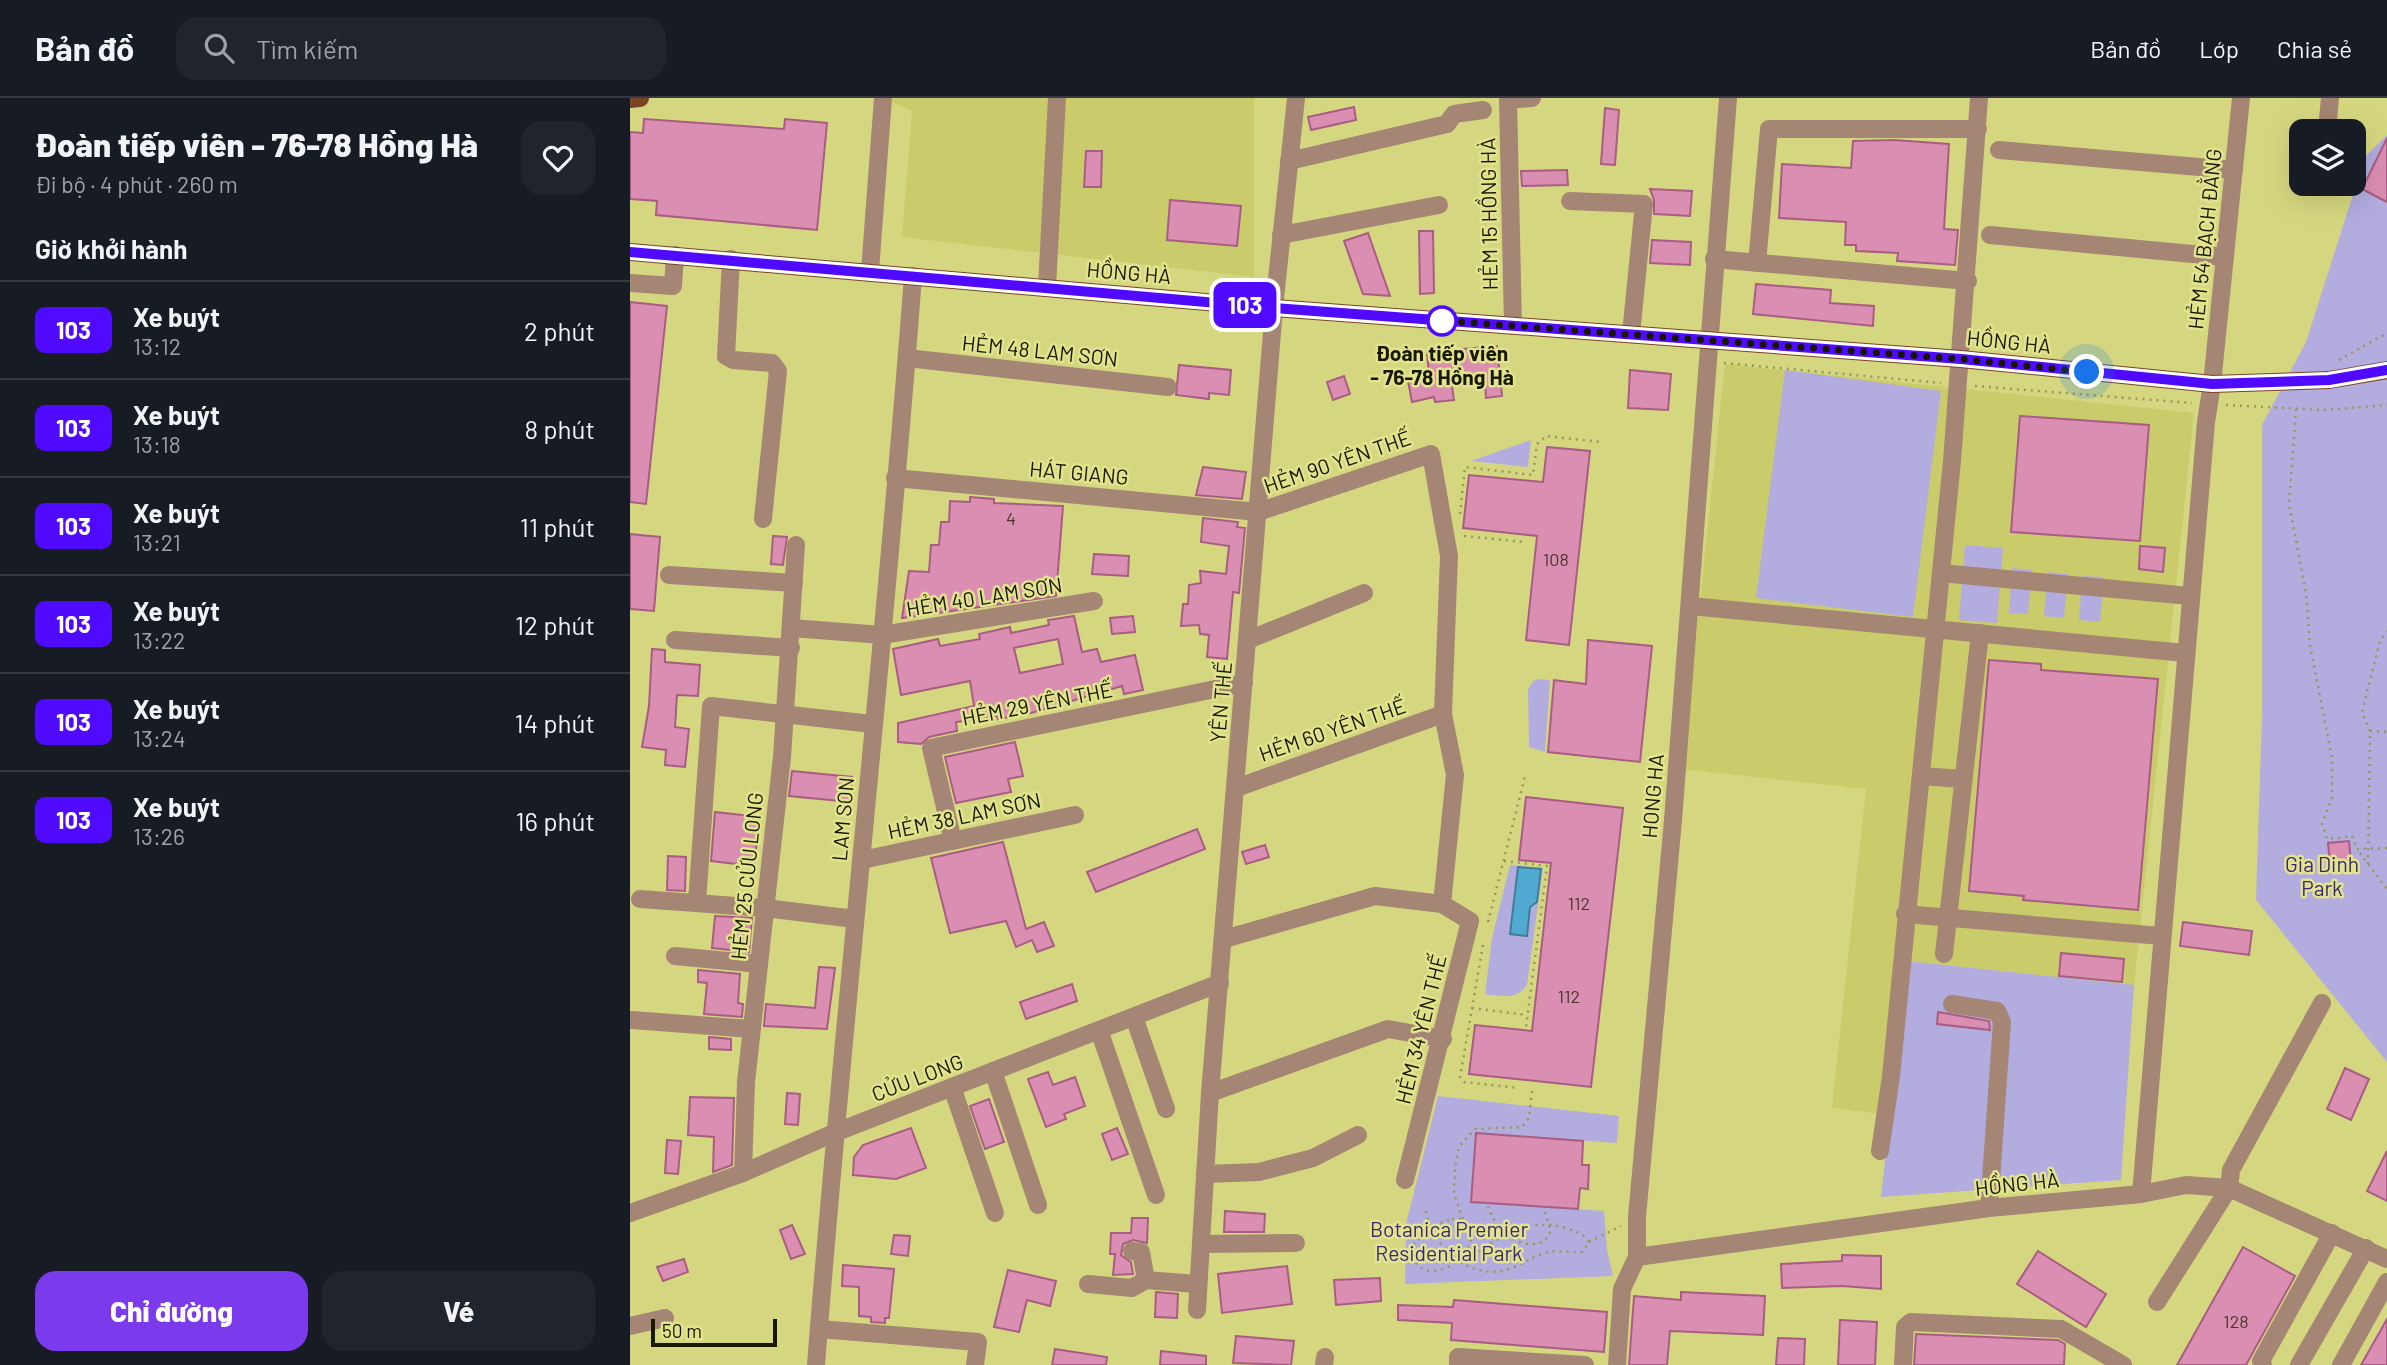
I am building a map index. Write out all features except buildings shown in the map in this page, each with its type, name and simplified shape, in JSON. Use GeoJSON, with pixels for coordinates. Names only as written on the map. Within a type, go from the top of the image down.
{"type":"FeatureCollection","features":[{"type":"Feature","properties":{"kind":"main road"},"geometry":{"type":"LineString","coordinates":[[630,99],[640,98]]}},
{"type":"Feature","properties":{"kind":"main road","name":"HỒNG HÀ"},"geometry":{"type":"LineString","coordinates":[[630,251],[1274,308],[1961,359],[2212,384],[2329,380],[2387,370]]}},
{"type":"Feature","properties":{"kind":"street"},"geometry":{"type":"LineString","coordinates":[[870,271],[883,98]]}},
{"type":"Feature","properties":{"kind":"street"},"geometry":{"type":"LineString","coordinates":[[1047,287],[1057,98]]}},
{"type":"Feature","properties":{"kind":"street","name":"YÊN THẾ"},"geometry":{"type":"LineString","coordinates":[[1197,1310],[1196,1284],[1210,1093],[1274,308],[1296,98]]}},
{"type":"Feature","properties":{"kind":"street","name":"HẺM 15 HỒNG HÀ"},"geometry":{"type":"LineString","coordinates":[[1513,326],[1508,100],[1532,98]]}},
{"type":"Feature","properties":{"kind":"street"},"geometry":{"type":"LineString","coordinates":[[1709,339],[1728,98]]}},
{"type":"Feature","properties":{"kind":"street"},"geometry":{"type":"LineString","coordinates":[[1880,1151],[1891,1076],[1905,914],[1936,629],[1968,281],[1979,98]]}},
{"type":"Feature","properties":{"kind":"street","name":"HẺM 54 BẠCH ĐẰNG"},"geometry":{"type":"LineString","coordinates":[[2141,1194],[2190,596],[2241,98]]}},
{"type":"Feature","properties":{"kind":"street"},"geometry":{"type":"LineString","coordinates":[[2328,119],[2330,98]]}},
{"type":"Feature","properties":{"kind":"street"},"geometry":{"type":"LineString","coordinates":[[1289,161],[1447,124],[1454,114],[1483,110]]}},
{"type":"Feature","properties":{"kind":"street"},"geometry":{"type":"LineString","coordinates":[[1757,263],[1769,130],[1978,129]]}},
{"type":"Feature","properties":{"kind":"street"},"geometry":{"type":"LineString","coordinates":[[1999,150],[2234,170]]}},
{"type":"Feature","properties":{"kind":"street"},"geometry":{"type":"LineString","coordinates":[[1570,201],[1644,204],[1632,334]]}},
{"type":"Feature","properties":{"kind":"street"},"geometry":{"type":"LineString","coordinates":[[1282,235],[1440,205]]}},
{"type":"Feature","properties":{"kind":"street"},"geometry":{"type":"LineString","coordinates":[[1990,235],[2225,257]]}},
{"type":"Feature","properties":{"kind":"street"},"geometry":{"type":"LineString","coordinates":[[630,283],[673,286],[676,255]]}},
{"type":"Feature","properties":{"kind":"street"},"geometry":{"type":"LineString","coordinates":[[732,259],[726,356],[733,360],[772,363],[778,371],[764,519]]}},
{"type":"Feature","properties":{"kind":"street"},"geometry":{"type":"LineString","coordinates":[[1714,259],[1968,281]]}},
{"type":"Feature","properties":{"kind":"street","name":"LAM SON"},"geometry":{"type":"LineString","coordinates":[[816,1365],[834,1133],[862,860],[913,276]]}},
{"type":"Feature","properties":{"kind":"street","name":"HONG HA"},"geometry":{"type":"LineString","coordinates":[[1637,1257],[1640,1179],[1690,606],[1709,339]]}},
{"type":"Feature","properties":{"kind":"street","name":"HẺM 48 LAM SƠN"},"geometry":{"type":"LineString","coordinates":[[907,358],[1168,387]]}},
{"type":"Feature","properties":{"kind":"street","name":"HẺM 90 YÊN THẾ"},"geometry":{"type":"LineString","coordinates":[[1258,512],[1432,454],[1449,556],[1443,714]]}},
{"type":"Feature","properties":{"kind":"street","name":"HÁT GIANG"},"geometry":{"type":"LineString","coordinates":[[895,478],[1258,512]]}},
{"type":"Feature","properties":{"kind":"street","name":"HẺM 25 CỬU LONG"},"geometry":{"type":"LineString","coordinates":[[743,1173],[751,1029],[786,712],[796,545]]}},
{"type":"Feature","properties":{"kind":"street"},"geometry":{"type":"LineString","coordinates":[[1941,573],[2190,596]]}},
{"type":"Feature","properties":{"kind":"street"},"geometry":{"type":"LineString","coordinates":[[668,575],[794,583]]}},
{"type":"Feature","properties":{"kind":"street"},"geometry":{"type":"LineString","coordinates":[[1248,640],[1364,593]]}},
{"type":"Feature","properties":{"kind":"street","name":"HẺM 40 LAM SƠN"},"geometry":{"type":"LineString","coordinates":[[792,628],[882,635],[1094,601]]}},
{"type":"Feature","properties":{"kind":"street"},"geometry":{"type":"LineString","coordinates":[[1690,606],[2185,653]]}},
{"type":"Feature","properties":{"kind":"street"},"geometry":{"type":"LineString","coordinates":[[1944,954],[1980,633]]}},
{"type":"Feature","properties":{"kind":"street"},"geometry":{"type":"LineString","coordinates":[[675,640],[791,648]]}},
{"type":"Feature","properties":{"kind":"street","name":"HẺM 29 YÊN THẾ"},"geometry":{"type":"LineString","coordinates":[[953,841],[931,748],[1244,683]]}},
{"type":"Feature","properties":{"kind":"street"},"geometry":{"type":"LineString","coordinates":[[697,902],[711,706],[786,712],[872,724]]}},
{"type":"Feature","properties":{"kind":"street"},"geometry":{"type":"LineString","coordinates":[[1224,939],[1375,896],[1442,904],[1455,775],[1443,714]]}},
{"type":"Feature","properties":{"kind":"street","name":"HẺM 60 YÊN THẾ"},"geometry":{"type":"LineString","coordinates":[[1236,788],[1443,714]]}},
{"type":"Feature","properties":{"kind":"street"},"geometry":{"type":"LineString","coordinates":[[1920,776],[1963,779]]}},
{"type":"Feature","properties":{"kind":"street","name":"HẺM 38 LAM SƠN"},"geometry":{"type":"LineString","coordinates":[[862,860],[1075,815]]}},
{"type":"Feature","properties":{"kind":"street"},"geometry":{"type":"LineString","coordinates":[[640,899],[765,908],[855,919]]}},
{"type":"Feature","properties":{"kind":"street","name":"HẺM 34 YÊN THẾ"},"geometry":{"type":"LineString","coordinates":[[1405,1180],[1443,1039],[1470,921],[1442,904]]}},
{"type":"Feature","properties":{"kind":"street"},"geometry":{"type":"LineString","coordinates":[[1905,914],[2161,936]]}},
{"type":"Feature","properties":{"kind":"street"},"geometry":{"type":"LineString","coordinates":[[675,956],[759,964]]}},
{"type":"Feature","properties":{"kind":"street","name":"CỬU LONG"},"geometry":{"type":"LineString","coordinates":[[630,1213],[743,1173],[834,1133],[1220,983]]}},
{"type":"Feature","properties":{"kind":"street"},"geometry":{"type":"LineString","coordinates":[[1952,1003],[1997,1011],[2002,1023],[1989,1208]]}},
{"type":"Feature","properties":{"kind":"street"},"geometry":{"type":"LineString","coordinates":[[2157,1302],[2229,1188],[2231,1170],[2322,1003]]}},
{"type":"Feature","properties":{"kind":"street"},"geometry":{"type":"LineString","coordinates":[[1134,1017],[1166,1109]]}},
{"type":"Feature","properties":{"kind":"street"},"geometry":{"type":"LineString","coordinates":[[632,1020],[751,1029]]}},
{"type":"Feature","properties":{"kind":"street"},"geometry":{"type":"LineString","coordinates":[[1210,1093],[1388,1029],[1443,1039]]}},
{"type":"Feature","properties":{"kind":"street"},"geometry":{"type":"LineString","coordinates":[[1099,1030],[1156,1195]]}},
{"type":"Feature","properties":{"kind":"street"},"geometry":{"type":"LineString","coordinates":[[993,1071],[1038,1205]]}},
{"type":"Feature","properties":{"kind":"street"},"geometry":{"type":"LineString","coordinates":[[951,1087],[995,1213]]}},
{"type":"Feature","properties":{"kind":"street"},"geometry":{"type":"LineString","coordinates":[[1205,1174],[1259,1172],[1303,1161],[1358,1135]]}},
{"type":"Feature","properties":{"kind":"street","name":"HỒNG HÀ"},"geometry":{"type":"LineString","coordinates":[[1637,1257],[1989,1208],[2141,1194],[2186,1185],[2229,1188],[2387,1259]]}},
{"type":"Feature","properties":{"kind":"street"},"geometry":{"type":"LineString","coordinates":[[2262,1363],[2332,1233]]}},
{"type":"Feature","properties":{"kind":"street"},"geometry":{"type":"LineString","coordinates":[[1201,1244],[1296,1243]]}},
{"type":"Feature","properties":{"kind":"street"},"geometry":{"type":"LineString","coordinates":[[2299,1365],[2366,1248]]}},
{"type":"Feature","properties":{"kind":"street"},"geometry":{"type":"LineString","coordinates":[[1132,1251],[1141,1252],[1146,1280]]}},
{"type":"Feature","properties":{"kind":"street"},"geometry":{"type":"LineString","coordinates":[[1617,1365],[1622,1289],[1637,1257]]}},
{"type":"Feature","properties":{"kind":"street"},"geometry":{"type":"LineString","coordinates":[[1088,1284],[1132,1288],[1146,1280],[1196,1284]]}},
{"type":"Feature","properties":{"kind":"street"},"geometry":{"type":"LineString","coordinates":[[2342,1365],[2387,1282]]}},
{"type":"Feature","properties":{"kind":"street"},"geometry":{"type":"LineString","coordinates":[[630,1326],[665,1318]]}},
{"type":"Feature","properties":{"kind":"street"},"geometry":{"type":"LineString","coordinates":[[1903,1365],[1905,1327],[1911,1322],[2061,1329],[2123,1365]]}},
{"type":"Feature","properties":{"kind":"street"},"geometry":{"type":"LineString","coordinates":[[819,1329],[978,1342],[975,1365]]}},
{"type":"Feature","properties":{"kind":"street"},"geometry":{"type":"LineString","coordinates":[[1458,1365],[1458,1357],[1585,1365]]}},
{"type":"Feature","properties":{"kind":"path"},"geometry":{"type":"LineString","coordinates":[[2351,362],[2339,362],[2387,333]]}},
{"type":"Feature","properties":{"kind":"path"},"geometry":{"type":"LineString","coordinates":[[1707,362],[2208,404],[2297,409],[2357,409],[2387,405]]}},
{"type":"Feature","properties":{"kind":"path"},"geometry":{"type":"LineString","coordinates":[[2297,409],[2289,503],[2306,593],[2310,645],[2332,758],[2332,798],[2322,824],[2327,839],[2352,836],[2357,849],[2387,889]]}},
{"type":"Feature","properties":{"kind":"path"},"geometry":{"type":"LineString","coordinates":[[1459,521],[1465,467],[1533,475],[1536,444],[1546,436],[1601,442]]}},
{"type":"Feature","properties":{"kind":"path"},"geometry":{"type":"LineString","coordinates":[[1458,535],[1524,542]]}},
{"type":"Feature","properties":{"kind":"path"},"geometry":{"type":"LineString","coordinates":[[2368,864],[2370,731],[2362,712],[2380,641],[2387,631]]}},
{"type":"Feature","properties":{"kind":"path"},"geometry":{"type":"LineString","coordinates":[[2370,731],[2387,732]]}},
{"type":"Feature","properties":{"kind":"path"},"geometry":{"type":"LineString","coordinates":[[1486,931],[1525,776]]}},
{"type":"Feature","properties":{"kind":"path"},"geometry":{"type":"LineString","coordinates":[[2357,849],[2387,848]]}},
{"type":"Feature","properties":{"kind":"path"},"geometry":{"type":"LineString","coordinates":[[1504,861],[1547,866],[1526,1027]]}},
{"type":"Feature","properties":{"kind":"path"},"geometry":{"type":"LineString","coordinates":[[1483,944],[1460,1073],[1462,1080],[1519,1088]]}},
{"type":"Feature","properties":{"kind":"path"},"geometry":{"type":"LineString","coordinates":[[1472,1008],[1527,1015]]}},
{"type":"Feature","properties":{"kind":"path"},"geometry":{"type":"LineString","coordinates":[[1464,1219],[1446,1220],[1430,1228],[1414,1244],[1412,1254],[1416,1265],[1435,1271],[1459,1260],[1472,1239],[1471,1227],[1464,1219],[1453,1185],[1459,1146],[1475,1129],[1522,1126],[1529,1118],[1532,1090]]}},
{"type":"Feature","properties":{"kind":"path"},"geometry":{"type":"LineString","coordinates":[[1488,1206],[1495,1222],[1505,1234],[1524,1244],[1545,1241],[1551,1225],[1544,1210]]}},
{"type":"Feature","properties":{"kind":"path"},"geometry":{"type":"LineString","coordinates":[[1426,1211],[1430,1228],[1443,1247],[1465,1264],[1489,1271],[1509,1269],[1547,1252],[1581,1252],[1589,1242],[1605,1234]]}},
{"type":"Feature","properties":{"kind":"path"},"geometry":{"type":"LineString","coordinates":[[1465,1264],[1505,1234],[1532,1225],[1551,1225],[1581,1234],[1589,1242]]}},
{"type":"Feature","properties":{"kind":"shaded area"},"geometry":{"type":"Polygon","coordinates":[[[884,98],[1254,98],[1254,277],[902,237],[912,111],[884,98]]]}},
{"type":"Feature","properties":{"kind":"shaded area"},"geometry":{"type":"Polygon","coordinates":[[[1725,364],[2194,413],[2134,985],[1907,961],[1890,1115],[1832,1108],[1866,789],[1682,769],[1725,364]]]}},
{"type":"Feature","properties":{"kind":"green space","name":"Gia Dinh Park"},"geometry":{"type":"Polygon","coordinates":[[[2387,135],[2387,1062],[2256,900],[2262,715],[2262,425],[2306,342],[2353,196],[2366,196],[2366,156],[2387,135]]]}},
{"type":"Feature","properties":{"kind":"green space"},"geometry":{"type":"Polygon","coordinates":[[[1785,370],[1941,391],[1913,617],[1756,598],[1785,370]]]}},
{"type":"Feature","properties":{"kind":"green space"},"geometry":{"type":"Polygon","coordinates":[[[1531,440],[1528,467],[1471,461],[1531,440]]]}},
{"type":"Feature","properties":{"kind":"green space"},"geometry":{"type":"Polygon","coordinates":[[[1965,545],[2003,548],[1997,623],[1959,620],[1965,545]]]}},
{"type":"Feature","properties":{"kind":"green space"},"geometry":{"type":"Polygon","coordinates":[[[2012,568],[2032,570],[2028,614],[2009,613],[2012,568]]]}},
{"type":"Feature","properties":{"kind":"green space"},"geometry":{"type":"Polygon","coordinates":[[[2048,572],[2068,574],[2064,618],[2044,616],[2048,572]]]}},
{"type":"Feature","properties":{"kind":"green space"},"geometry":{"type":"Polygon","coordinates":[[[2082,576],[2104,577],[2100,622],[2079,620],[2082,576]]]}},
{"type":"Feature","properties":{"kind":"green space"},"geometry":{"type":"Polygon","coordinates":[[[1550,680],[1545,752],[1529,747],[1528,690],[1533,681],[1550,680]]]}},
{"type":"Feature","properties":{"kind":"green space"},"geometry":{"type":"Polygon","coordinates":[[[1510,865],[1543,868],[1527,985],[1514,995],[1485,994],[1492,938],[1510,865]]]}},
{"type":"Feature","properties":{"kind":"green space"},"geometry":{"type":"Polygon","coordinates":[[[1907,961],[2134,985],[2121,1180],[1881,1197],[1907,961]]]}},
{"type":"Feature","properties":{"kind":"green space","name":"Botanica Premier Residential Park"},"geometry":{"type":"Polygon","coordinates":[[[1438,1096],[1619,1116],[1617,1143],[1476,1133],[1472,1202],[1604,1211],[1607,1250],[1613,1276],[1405,1284],[1406,1224],[1438,1096]]]}},
{"type":"Feature","properties":{"kind":"water"},"geometry":{"type":"Polygon","coordinates":[[[1518,867],[1541,869],[1537,902],[1530,907],[1527,936],[1510,934],[1518,867]]]}},
{"type":"Feature","properties":{"kind":"bus line","name":"103"},"geometry":{"type":"LineString","coordinates":[[630,252],[1274,308],[1961,359],[2212,384],[2329,380],[2387,370]]}},
{"type":"Feature","properties":{"kind":"place","name":"Đoàn tiếp viên - 76-78 Hồng Hà"},"geometry":{"type":"Point","coordinates":[1442,321]}},
{"type":"Feature","properties":{"kind":"route"},"geometry":{"type":"LineString","coordinates":[[1442,321],[1433,320],[1961,359],[2087,372]]}}]}
